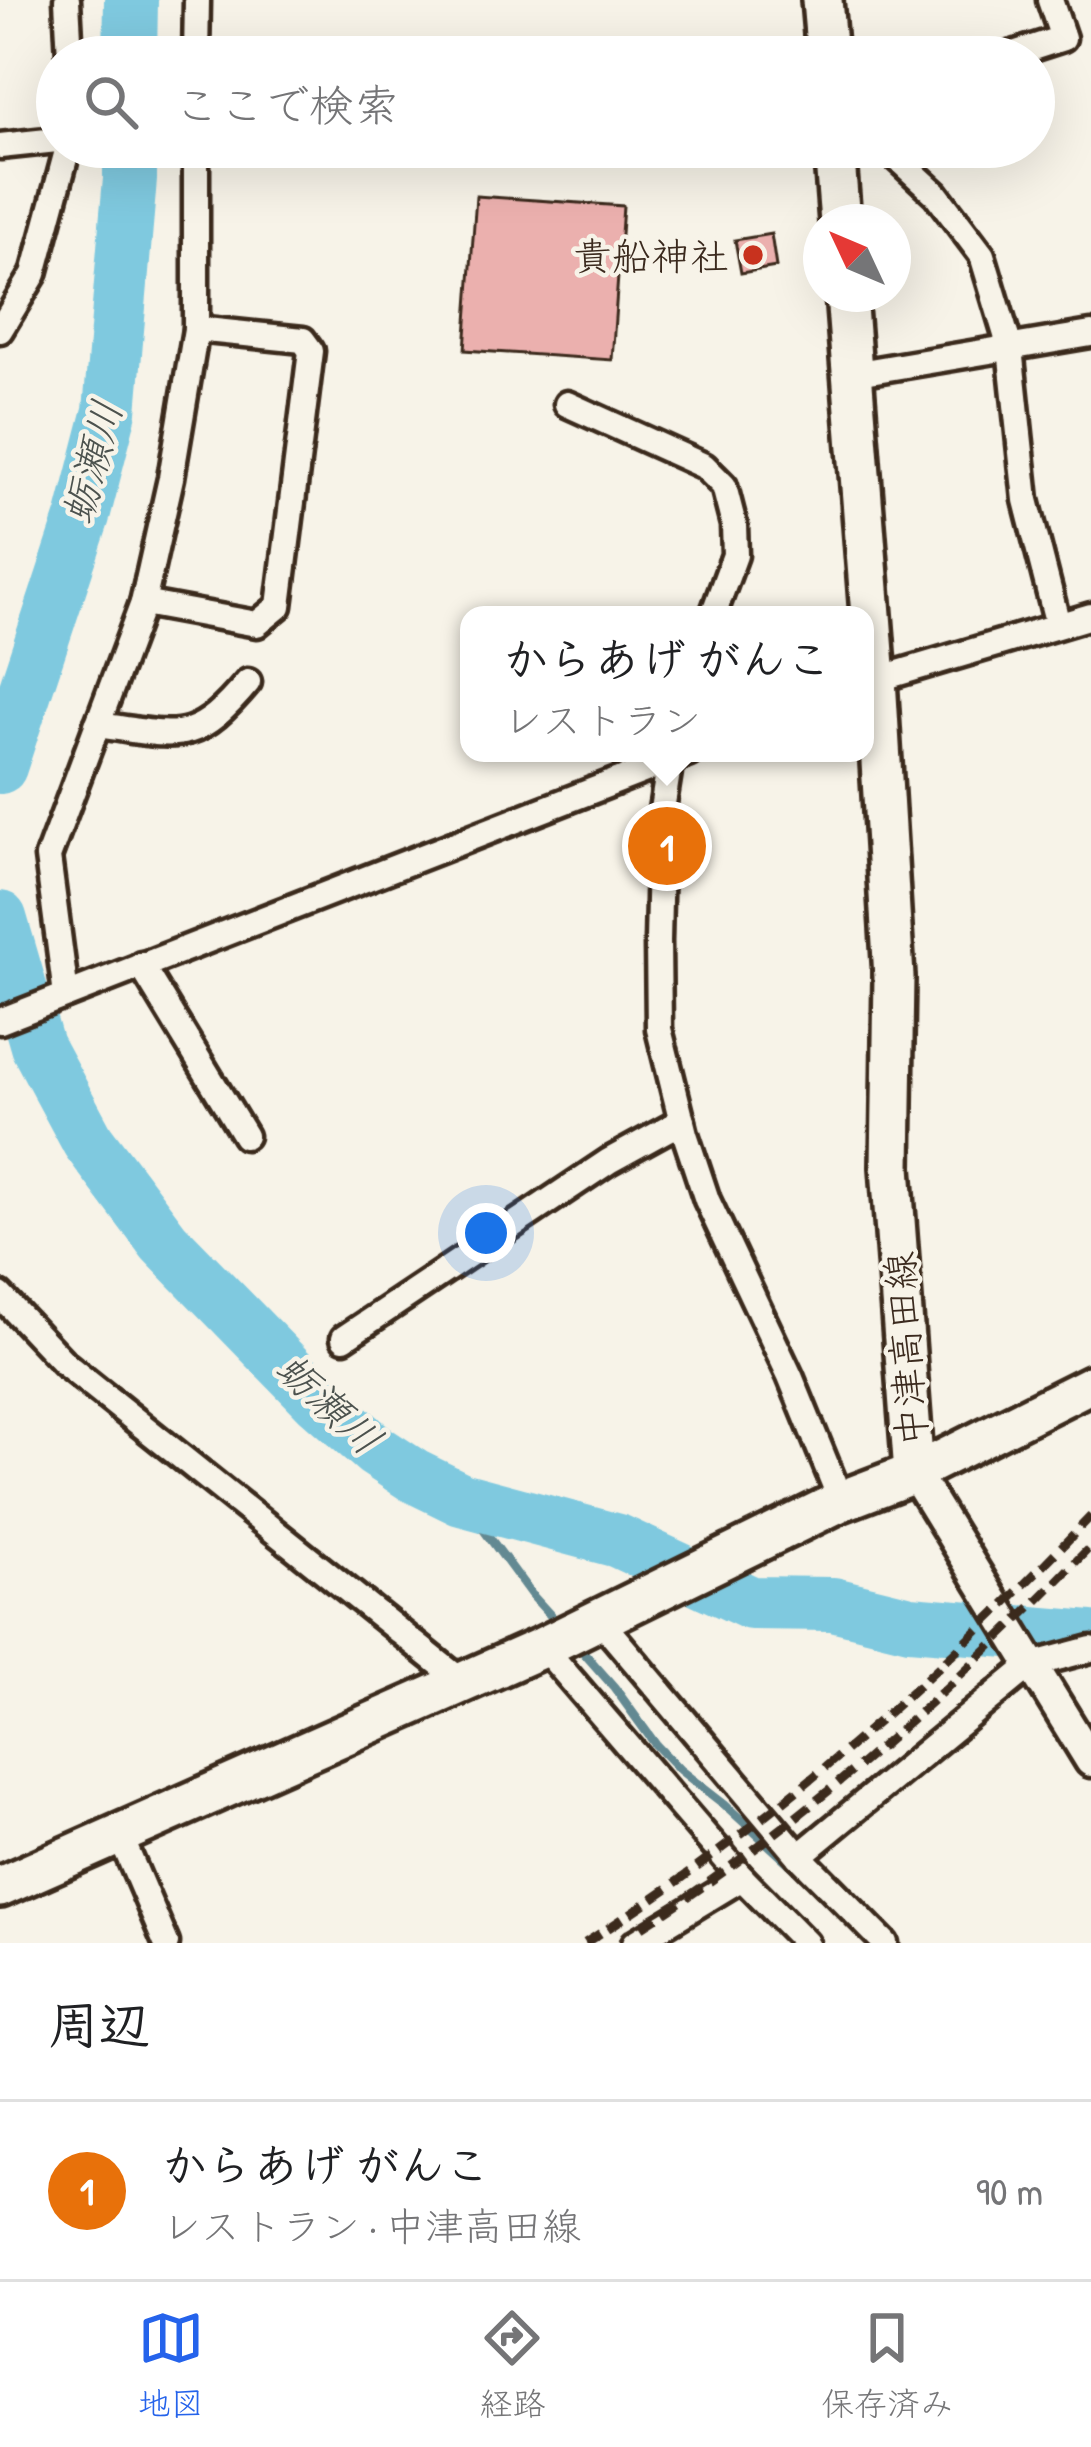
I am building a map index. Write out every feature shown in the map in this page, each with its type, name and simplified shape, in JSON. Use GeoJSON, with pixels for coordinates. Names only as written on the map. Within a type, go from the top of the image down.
{"type":"FeatureCollection","features":[{"type":"Feature","properties":{"kind":"main road"},"geometry":{"type":"LineString","coordinates":[[822,0],[825,36]]}},
{"type":"Feature","properties":{"kind":"main road"},"geometry":{"type":"LineString","coordinates":[[836,168],[839,204]]}},
{"type":"Feature","properties":{"kind":"main road","name":"中津高田線"},"geometry":{"type":"LineString","coordinates":[[847,312],[866,606]]}},
{"type":"Feature","properties":{"kind":"main road","name":"中津高田線"},"geometry":{"type":"LineString","coordinates":[[0,1886],[464,1683],[842,1502],[914,1473],[891,1167],[894,977],[874,730]]}},
{"type":"Feature","properties":{"kind":"main road"},"geometry":{"type":"LineString","coordinates":[[914,1473],[1091,1384]]}},
{"type":"Feature","properties":{"kind":"street"},"geometry":{"type":"LineString","coordinates":[[67,0],[69,36]]}},
{"type":"Feature","properties":{"kind":"street"},"geometry":{"type":"LineString","coordinates":[[196,0],[196,36]]}},
{"type":"Feature","properties":{"kind":"street"},"geometry":{"type":"LineString","coordinates":[[1050,0],[1063,38],[1055,41]]}},
{"type":"Feature","properties":{"kind":"street"},"geometry":{"type":"LineString","coordinates":[[0,146],[36,142]]}},
{"type":"Feature","properties":{"kind":"street"},"geometry":{"type":"LineString","coordinates":[[0,330],[34,274],[62,168]]}},
{"type":"Feature","properties":{"kind":"street"},"geometry":{"type":"LineString","coordinates":[[66,995],[48,856],[143,603],[171,478],[196,328],[196,168]]}},
{"type":"Feature","properties":{"kind":"street"},"geometry":{"type":"LineString","coordinates":[[908,168],[936,194],[982,255],[1010,348],[1026,500],[1058,626]]}},
{"type":"Feature","properties":{"kind":"street"},"geometry":{"type":"LineString","coordinates":[[143,603],[257,624],[279,605],[311,350],[303,340],[196,328]]}},
{"type":"Feature","properties":{"kind":"street"},"geometry":{"type":"LineString","coordinates":[[852,374],[1091,334]]}},
{"type":"Feature","properties":{"kind":"street"},"geometry":{"type":"LineString","coordinates":[[567,404],[704,466],[724,486],[734,525],[735,555],[716,606]]}},
{"type":"Feature","properties":{"kind":"street"},"geometry":{"type":"LineString","coordinates":[[874,680],[1091,616]]}},
{"type":"Feature","properties":{"kind":"street"},"geometry":{"type":"LineString","coordinates":[[97,725],[178,735],[204,727],[248,682]]}},
{"type":"Feature","properties":{"kind":"street"},"geometry":{"type":"LineString","coordinates":[[0,1021],[661,762]]}},
{"type":"Feature","properties":{"kind":"street"},"geometry":{"type":"LineString","coordinates":[[674,762],[661,816],[659,1029],[707,1200],[790,1376],[842,1502]]}},
{"type":"Feature","properties":{"kind":"street"},"geometry":{"type":"LineString","coordinates":[[141,965],[245,1136]]}},
{"type":"Feature","properties":{"kind":"street"},"geometry":{"type":"LineString","coordinates":[[344,1338],[609,1161],[682,1121]]}},
{"type":"Feature","properties":{"kind":"street"},"geometry":{"type":"LineString","coordinates":[[0,1295],[65,1364],[464,1683]]}},
{"type":"Feature","properties":{"kind":"street"},"geometry":{"type":"LineString","coordinates":[[914,1473],[1091,1761]]}},
{"type":"Feature","properties":{"kind":"street"},"geometry":{"type":"LineString","coordinates":[[570,1633],[885,1943]]}},
{"type":"Feature","properties":{"kind":"street"},"geometry":{"type":"LineString","coordinates":[[570,1633],[742,1878],[806,1943]]}},
{"type":"Feature","properties":{"kind":"street"},"geometry":{"type":"LineString","coordinates":[[800,1856],[1031,1666],[1091,1649]]}},
{"type":"Feature","properties":{"kind":"street"},"geometry":{"type":"LineString","coordinates":[[120,1834],[166,1943]]}},
{"type":"Feature","properties":{"kind":"street"},"geometry":{"type":"LineString","coordinates":[[635,1943],[742,1878]]}},
{"type":"Feature","properties":{"kind":"building"},"geometry":{"type":"Polygon","coordinates":[[[476,196],[623,206],[612,360],[465,350],[476,196]]]}},
{"type":"Feature","properties":{"kind":"building"},"geometry":{"type":"Polygon","coordinates":[[[771,234],[776,267],[741,273],[735,240],[771,234]]]}},
{"type":"Feature","properties":{"kind":"waterway","name":"蛎瀬川"},"geometry":{"type":"LineString","coordinates":[[130,36],[131,0]]}},
{"type":"Feature","properties":{"kind":"waterway","name":"蛎瀬川"},"geometry":{"type":"LineString","coordinates":[[0,767],[83,516],[110,411],[130,168]]}},
{"type":"Feature","properties":{"kind":"waterway"},"geometry":{"type":"LineString","coordinates":[[0,717],[22,702]]}},
{"type":"Feature","properties":{"kind":"waterway","name":"蛎瀬川"},"geometry":{"type":"LineString","coordinates":[[0,918],[37,1046],[88,1141],[164,1242],[318,1400],[376,1451],[461,1499],[618,1541],[751,1603],[833,1604],[910,1623],[1091,1638]]}},
{"type":"Feature","properties":{"kind":"waterway"},"geometry":{"type":"LineString","coordinates":[[461,1499],[562,1628]]}},
{"type":"Feature","properties":{"kind":"waterway"},"geometry":{"type":"LineString","coordinates":[[577,1645],[680,1770],[803,1876]]}},
{"type":"Feature","properties":{"kind":"railway"},"geometry":{"type":"LineString","coordinates":[[585,1943],[722,1849],[851,1745],[974,1634],[1091,1516]]}},
{"type":"Feature","properties":{"kind":"railway"},"geometry":{"type":"LineString","coordinates":[[642,1927],[763,1843],[877,1750],[1091,1546]]}},
{"type":"Feature","properties":{"kind":"place","name":"貴船神社"},"geometry":{"type":"Point","coordinates":[753,255]}},
{"type":"Feature","properties":{"kind":"place","name":"からあげ がんこ"},"geometry":{"type":"Point","coordinates":[667,846]}}]}
